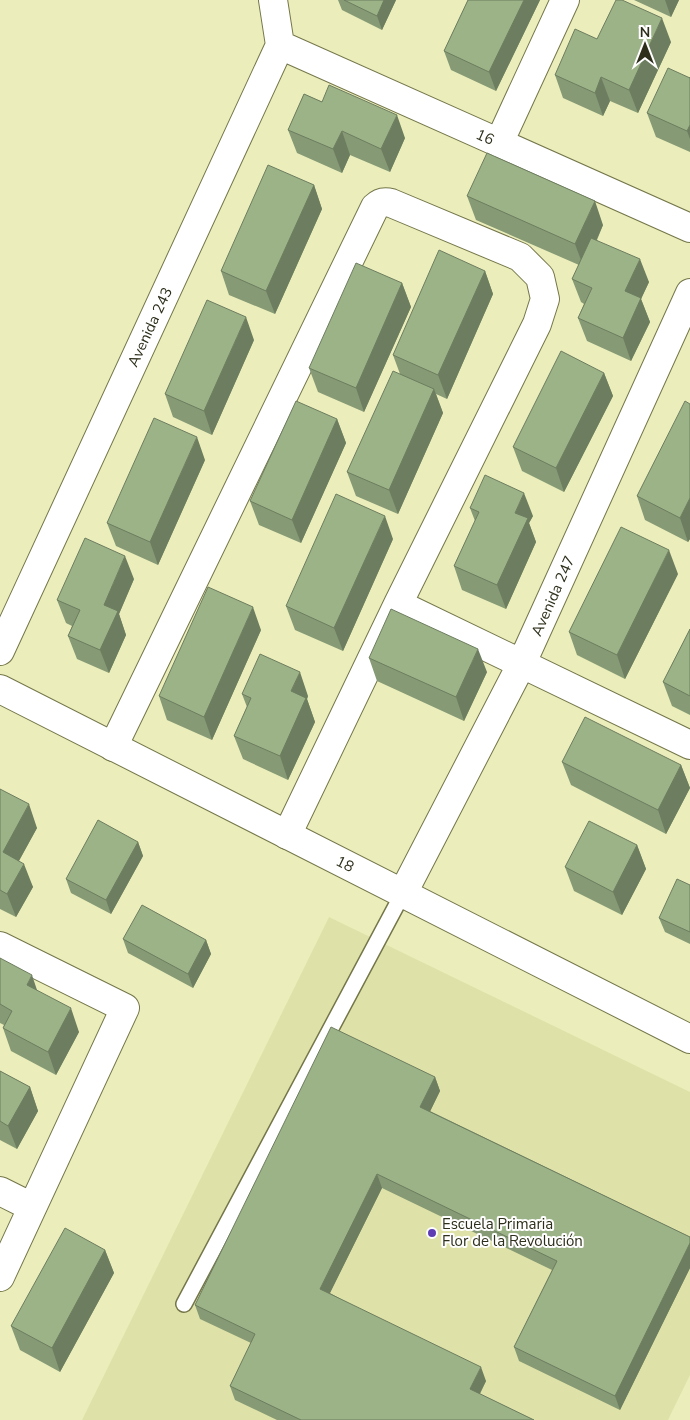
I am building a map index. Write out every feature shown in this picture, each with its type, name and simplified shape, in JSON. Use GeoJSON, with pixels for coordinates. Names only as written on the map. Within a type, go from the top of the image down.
{"type":"FeatureCollection","features":[{"type":"Feature","properties":{"kind":"street"},"geometry":{"type":"LineString","coordinates":[[273,0],[280,45]]}},
{"type":"Feature","properties":{"kind":"street"},"geometry":{"type":"LineString","coordinates":[[499,143],[565,0]]}},
{"type":"Feature","properties":{"kind":"street","name":"16"},"geometry":{"type":"LineString","coordinates":[[280,45],[690,228]]}},
{"type":"Feature","properties":{"kind":"street","name":"Avenida 243"},"geometry":{"type":"LineString","coordinates":[[0,651],[280,45]]}},
{"type":"Feature","properties":{"kind":"street"},"geometry":{"type":"LineString","coordinates":[[113,747],[374,207],[378,203],[391,203],[520,257],[540,277],[545,299],[537,324],[398,604],[287,835]]}},
{"type":"Feature","properties":{"kind":"street","name":"Avenida 247"},"geometry":{"type":"LineString","coordinates":[[403,893],[521,665],[690,293]]}},
{"type":"Feature","properties":{"kind":"street"},"geometry":{"type":"LineString","coordinates":[[398,604],[690,745]]}},
{"type":"Feature","properties":{"kind":"street","name":"18"},"geometry":{"type":"LineString","coordinates":[[0,689],[690,1039]]}},
{"type":"Feature","properties":{"kind":"street"},"geometry":{"type":"LineString","coordinates":[[0,946],[125,1008],[0,1277]]}},
{"type":"Feature","properties":{"kind":"street"},"geometry":{"type":"LineString","coordinates":[[0,1191],[32,1207]]}},
{"type":"Feature","properties":{"kind":"lane"},"geometry":{"type":"LineString","coordinates":[[184,1304],[403,893]]}},
{"type":"Feature","properties":{"kind":"shaded area","name":"Escuela Primaria Flor de la Revolución"},"geometry":{"type":"Polygon","coordinates":[[[329,917],[690,1092],[690,1375],[668,1420],[82,1420],[329,917]]]}},
{"type":"Feature","properties":{"kind":"building"},"geometry":{"type":"Polygon","coordinates":[[[344,0],[384,0],[377,16],[344,0]]]}},
{"type":"Feature","properties":{"kind":"building"},"geometry":{"type":"Polygon","coordinates":[[[468,0],[524,0],[489,72],[444,51],[468,0]]]}},
{"type":"Feature","properties":{"kind":"building"},"geometry":{"type":"Polygon","coordinates":[[[616,0],[622,0],[662,18],[629,90],[601,77],[595,93],[555,75],[575,29],[597,39],[616,0]]]}},
{"type":"Feature","properties":{"kind":"building"},"geometry":{"type":"Polygon","coordinates":[[[668,68],[690,78],[690,125],[687,131],[647,113],[668,68]]]}},
{"type":"Feature","properties":{"kind":"building"},"geometry":{"type":"Polygon","coordinates":[[[329,85],[397,115],[381,149],[342,131],[333,149],[288,130],[304,94],[322,102],[329,85]]]}},
{"type":"Feature","properties":{"kind":"building"},"geometry":{"type":"Polygon","coordinates":[[[487,153],[595,201],[575,244],[467,196],[487,153]]]}},
{"type":"Feature","properties":{"kind":"building"},"geometry":{"type":"Polygon","coordinates":[[[268,165],[314,185],[266,291],[221,271],[268,165]]]}},
{"type":"Feature","properties":{"kind":"building"},"geometry":{"type":"Polygon","coordinates":[[[591,238],[640,259],[625,291],[641,298],[623,338],[578,318],[592,288],[572,279],[591,238]]]}},
{"type":"Feature","properties":{"kind":"building"},"geometry":{"type":"Polygon","coordinates":[[[439,250],[485,271],[438,375],[393,355],[439,250]]]}},
{"type":"Feature","properties":{"kind":"building"},"geometry":{"type":"Polygon","coordinates":[[[356,263],[402,283],[356,388],[309,368],[356,263]]]}},
{"type":"Feature","properties":{"kind":"building"},"geometry":{"type":"Polygon","coordinates":[[[207,300],[246,317],[204,411],[165,394],[207,300]]]}},
{"type":"Feature","properties":{"kind":"building"},"geometry":{"type":"Polygon","coordinates":[[[561,351],[604,373],[556,468],[513,447],[561,351]]]}},
{"type":"Feature","properties":{"kind":"building"},"geometry":{"type":"Polygon","coordinates":[[[393,371],[434,389],[389,490],[347,472],[393,371]]]}},
{"type":"Feature","properties":{"kind":"building"},"geometry":{"type":"Polygon","coordinates":[[[296,401],[337,419],[292,520],[250,501],[296,401]]]}},
{"type":"Feature","properties":{"kind":"building"},"geometry":{"type":"Polygon","coordinates":[[[685,401],[690,404],[690,498],[680,518],[637,496],[685,401]]]}},
{"type":"Feature","properties":{"kind":"building"},"geometry":{"type":"Polygon","coordinates":[[[154,418],[197,437],[150,542],[107,523],[154,418]]]}},
{"type":"Feature","properties":{"kind":"building"},"geometry":{"type":"Polygon","coordinates":[[[485,475],[524,493],[515,513],[528,518],[497,585],[454,566],[479,512],[470,508],[485,475]]]}},
{"type":"Feature","properties":{"kind":"building"},"geometry":{"type":"Polygon","coordinates":[[[336,494],[385,516],[334,628],[286,606],[336,494]]]}},
{"type":"Feature","properties":{"kind":"building"},"geometry":{"type":"Polygon","coordinates":[[[621,527],[669,550],[617,655],[569,632],[621,527]]]}},
{"type":"Feature","properties":{"kind":"building"},"geometry":{"type":"Polygon","coordinates":[[[85,538],[125,556],[104,605],[118,611],[100,650],[68,636],[80,610],[57,600],[85,538]]]}},
{"type":"Feature","properties":{"kind":"building"},"geometry":{"type":"Polygon","coordinates":[[[208,587],[253,607],[204,717],[159,696],[208,587]]]}},
{"type":"Feature","properties":{"kind":"building"},"geometry":{"type":"Polygon","coordinates":[[[391,609],[478,649],[456,697],[369,658],[391,609]]]}},
{"type":"Feature","properties":{"kind":"building"},"geometry":{"type":"Polygon","coordinates":[[[690,629],[690,696],[663,682],[690,629]]]}},
{"type":"Feature","properties":{"kind":"building"},"geometry":{"type":"Polygon","coordinates":[[[260,654],[300,672],[291,691],[306,698],[280,756],[234,736],[251,698],[242,694],[260,654]]]}},
{"type":"Feature","properties":{"kind":"building"},"geometry":{"type":"Polygon","coordinates":[[[585,717],[681,765],[658,810],[562,762],[585,717]]]}},
{"type":"Feature","properties":{"kind":"building"},"geometry":{"type":"Polygon","coordinates":[[[0,789],[29,804],[3,852],[24,864],[7,894],[0,890],[0,789]]]}},
{"type":"Feature","properties":{"kind":"building"},"geometry":{"type":"Polygon","coordinates":[[[98,820],[138,842],[106,900],[66,879],[98,820]]]}},
{"type":"Feature","properties":{"kind":"building"},"geometry":{"type":"Polygon","coordinates":[[[589,821],[637,845],[613,892],[565,867],[589,821]]]}},
{"type":"Feature","properties":{"kind":"building"},"geometry":{"type":"Polygon","coordinates":[[[677,879],[690,885],[690,932],[659,918],[677,879]]]}},
{"type":"Feature","properties":{"kind":"building"},"geometry":{"type":"Polygon","coordinates":[[[142,905],[206,940],[188,974],[123,939],[142,905]]]}},
{"type":"Feature","properties":{"kind":"building"},"geometry":{"type":"Polygon","coordinates":[[[0,958],[32,975],[27,985],[71,1008],[48,1052],[3,1028],[12,1011],[0,1004],[0,958]]]}},
{"type":"Feature","properties":{"kind":"building"},"geometry":{"type":"Polygon","coordinates":[[[331,1027],[435,1077],[420,1107],[690,1237],[690,1243],[615,1396],[514,1347],[557,1261],[377,1174],[320,1289],[481,1367],[470,1389],[534,1420],[301,1420],[230,1386],[255,1334],[195,1305],[331,1027]]]}},
{"type":"Feature","properties":{"kind":"building"},"geometry":{"type":"Polygon","coordinates":[[[0,1071],[30,1087],[8,1126],[0,1121],[0,1071]]]}},
{"type":"Feature","properties":{"kind":"building"},"geometry":{"type":"Polygon","coordinates":[[[65,1228],[105,1250],[52,1348],[11,1326],[65,1228]]]}},
{"type":"Feature","properties":{"kind":"place","name":"Escuela Primaria Flor de la Revolución"},"geometry":{"type":"Point","coordinates":[432,1233]}}]}
